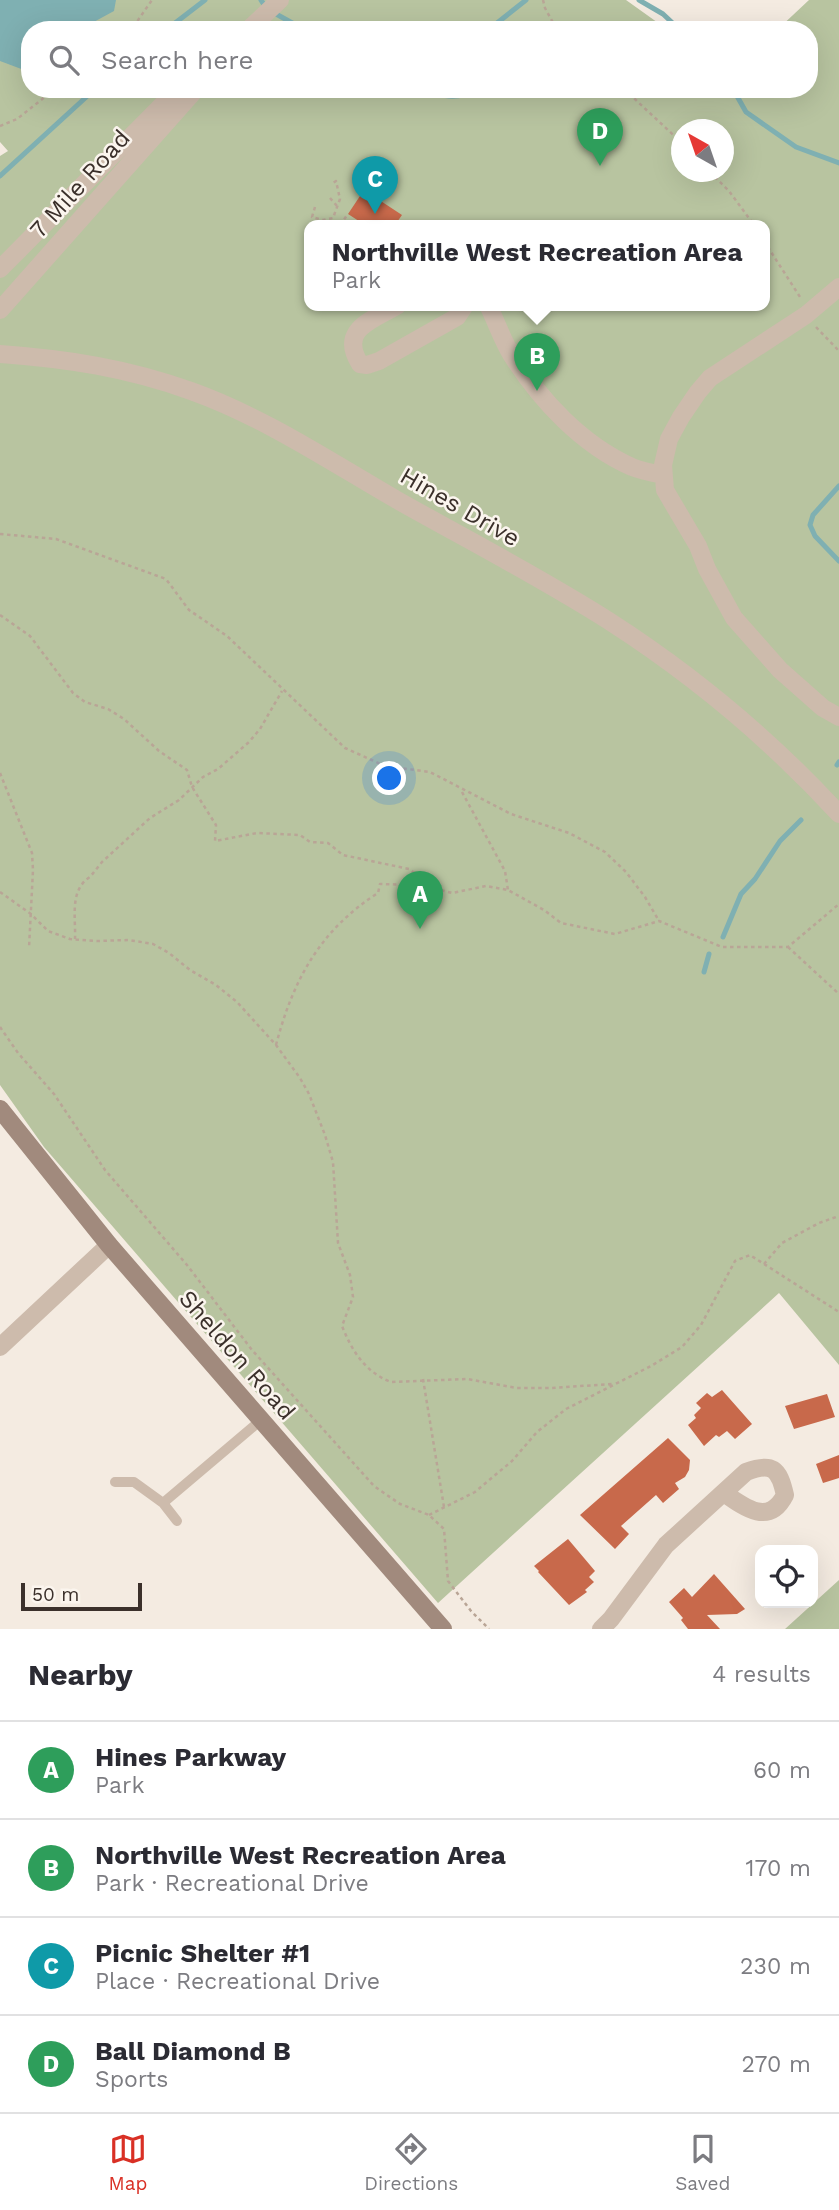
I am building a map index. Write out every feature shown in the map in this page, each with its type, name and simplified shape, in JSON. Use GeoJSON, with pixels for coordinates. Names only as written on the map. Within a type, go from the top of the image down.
{"type":"FeatureCollection","features":[{"type":"Feature","properties":{"kind":"main road","name":"Sheldon Road"},"geometry":{"type":"LineString","coordinates":[[0,1109],[109,1245],[443,1629]]}},
{"type":"Feature","properties":{"kind":"street"},"geometry":{"type":"LineString","coordinates":[[257,21],[280,0]]}},
{"type":"Feature","properties":{"kind":"street","name":"7 Mile Road"},"geometry":{"type":"LineString","coordinates":[[0,269],[169,98]]}},
{"type":"Feature","properties":{"kind":"street","name":"7 Mile Road"},"geometry":{"type":"LineString","coordinates":[[0,310],[188,98]]}},
{"type":"Feature","properties":{"kind":"street"},"geometry":{"type":"LineString","coordinates":[[0,256],[73,196]]}},
{"type":"Feature","properties":{"kind":"street"},"geometry":{"type":"LineString","coordinates":[[839,287],[806,315],[710,379],[681,417],[669,439],[663,465],[664,490],[698,546],[707,569],[734,618],[780,670],[823,708],[839,717]]}},
{"type":"Feature","properties":{"kind":"street"},"geometry":{"type":"LineString","coordinates":[[388,311],[358,328],[351,340],[353,353],[359,364],[367,365],[379,361],[457,317],[461,311]]}},
{"type":"Feature","properties":{"kind":"street"},"geometry":{"type":"LineString","coordinates":[[491,311],[510,352],[528,379],[570,425],[599,448],[633,467],[663,475]]}},
{"type":"Feature","properties":{"kind":"street","name":"Hines Drive"},"geometry":{"type":"LineString","coordinates":[[0,354],[51,358],[119,369],[192,391],[257,421],[569,597],[648,647],[718,699],[839,814]]}},
{"type":"Feature","properties":{"kind":"street"},"geometry":{"type":"LineString","coordinates":[[0,1347],[109,1245]]}},
{"type":"Feature","properties":{"kind":"street"},"geometry":{"type":"LineString","coordinates":[[601,1629],[666,1545],[724,1493]]}},
{"type":"Feature","properties":{"kind":"lane"},"geometry":{"type":"LineString","coordinates":[[163,1503],[261,1420]]}},
{"type":"Feature","properties":{"kind":"lane"},"geometry":{"type":"LineString","coordinates":[[115,1482],[134,1482],[163,1503],[177,1521]]}},
{"type":"Feature","properties":{"kind":"path"},"geometry":{"type":"LineString","coordinates":[[137,21],[152,0]]}},
{"type":"Feature","properties":{"kind":"path"},"geometry":{"type":"LineString","coordinates":[[544,0],[552,21]]}},
{"type":"Feature","properties":{"kind":"path"},"geometry":{"type":"LineString","coordinates":[[0,126],[17,119],[44,98]]}},
{"type":"Feature","properties":{"kind":"path"},"geometry":{"type":"LineString","coordinates":[[634,98],[671,134]]}},
{"type":"Feature","properties":{"kind":"path"},"geometry":{"type":"LineString","coordinates":[[315,207],[312,217],[333,218],[340,192],[336,181],[333,183]]}},
{"type":"Feature","properties":{"kind":"path"},"geometry":{"type":"LineString","coordinates":[[720,182],[750,220]]}},
{"type":"Feature","properties":{"kind":"path"},"geometry":{"type":"LineString","coordinates":[[330,198],[338,207]]}},
{"type":"Feature","properties":{"kind":"path"},"geometry":{"type":"LineString","coordinates":[[343,220],[348,214]]}},
{"type":"Feature","properties":{"kind":"path"},"geometry":{"type":"LineString","coordinates":[[0,534],[55,539],[166,579],[190,610],[226,636],[345,748],[385,766],[430,772],[511,814],[569,833],[605,852],[626,872],[659,921],[722,947],[788,947],[839,904]]}},
{"type":"Feature","properties":{"kind":"path"},"geometry":{"type":"LineString","coordinates":[[0,615],[30,636],[73,693],[85,702],[108,709],[124,719],[159,751],[187,770],[192,786],[216,825],[215,841],[257,833],[300,835],[310,842],[328,843],[343,855],[409,869],[431,888]]}},
{"type":"Feature","properties":{"kind":"path"},"geometry":{"type":"LineString","coordinates":[[75,939],[75,898],[85,880],[150,818],[179,800],[192,786],[218,769],[249,742],[283,690]]}},
{"type":"Feature","properties":{"kind":"path"},"geometry":{"type":"LineString","coordinates":[[0,774],[32,853],[29,948]]}},
{"type":"Feature","properties":{"kind":"path"},"geometry":{"type":"LineString","coordinates":[[461,790],[505,871],[508,890]]}},
{"type":"Feature","properties":{"kind":"path"},"geometry":{"type":"LineString","coordinates":[[276,1045],[283,1018],[300,975],[326,937],[355,908],[378,893],[380,884],[422,885],[452,893],[486,886],[508,890],[561,923],[615,934],[659,921]]}},
{"type":"Feature","properties":{"kind":"path"},"geometry":{"type":"LineString","coordinates":[[0,892],[31,914],[48,931],[75,939],[129,940],[153,944],[237,1002],[276,1045],[309,1094],[333,1162],[338,1243],[350,1275],[353,1297],[342,1326],[366,1368],[391,1382],[467,1379],[517,1388],[612,1384]]}},
{"type":"Feature","properties":{"kind":"path"},"geometry":{"type":"LineString","coordinates":[[788,947],[839,994]]}},
{"type":"Feature","properties":{"kind":"path"},"geometry":{"type":"LineString","coordinates":[[0,1027],[18,1053],[54,1094],[105,1170],[187,1265],[252,1350],[374,1486],[400,1504],[429,1515],[444,1529],[448,1581],[489,1629]]}},
{"type":"Feature","properties":{"kind":"path"},"geometry":{"type":"LineString","coordinates":[[764,1264],[782,1243],[819,1223],[839,1216]]}},
{"type":"Feature","properties":{"kind":"path"},"geometry":{"type":"LineString","coordinates":[[429,1515],[475,1492],[512,1461],[537,1432],[566,1409],[651,1366],[682,1347],[701,1325],[735,1261],[750,1255],[839,1312]]}},
{"type":"Feature","properties":{"kind":"path"},"geometry":{"type":"LineString","coordinates":[[423,1380],[444,1507]]}},
{"type":"Feature","properties":{"kind":"green space"},"geometry":{"type":"Polygon","coordinates":[[[0,0],[626,0],[655,21],[21,21],[21,98],[818,98],[818,21],[787,21],[809,0],[839,0],[839,1365],[779,1293],[438,1603],[44,1147],[0,1085],[0,156],[8,151],[0,142],[0,0]]]}},
{"type":"Feature","properties":{"kind":"green space"},"geometry":{"type":"Polygon","coordinates":[[[839,1580],[839,1629],[785,1629],[808,1608],[818,1608],[818,1599],[839,1580]]]}},
{"type":"Feature","properties":{"kind":"water"},"geometry":{"type":"Polygon","coordinates":[[[0,0],[116,0],[114,11],[96,21],[21,21],[21,69],[0,61],[0,0]]]}},
{"type":"Feature","properties":{"kind":"building"},"geometry":{"type":"Polygon","coordinates":[[[364,190],[402,215],[398,220],[357,220],[348,214],[364,190]]]}},
{"type":"Feature","properties":{"kind":"building"},"geometry":{"type":"Polygon","coordinates":[[[722,1390],[752,1424],[735,1439],[727,1431],[719,1437],[716,1435],[704,1446],[688,1425],[696,1418],[694,1415],[701,1408],[696,1403],[707,1393],[712,1397],[722,1390]]]}},
{"type":"Feature","properties":{"kind":"building"},"geometry":{"type":"Polygon","coordinates":[[[827,1394],[835,1417],[794,1429],[785,1406],[827,1394]]]}},
{"type":"Feature","properties":{"kind":"building"},"geometry":{"type":"Polygon","coordinates":[[[668,1438],[690,1460],[689,1470],[685,1477],[675,1483],[679,1489],[663,1503],[656,1495],[621,1526],[629,1534],[615,1549],[580,1515],[668,1438]]]}},
{"type":"Feature","properties":{"kind":"building"},"geometry":{"type":"Polygon","coordinates":[[[839,1455],[839,1478],[823,1483],[816,1464],[839,1455]]]}},
{"type":"Feature","properties":{"kind":"building"},"geometry":{"type":"Polygon","coordinates":[[[568,1539],[595,1571],[589,1577],[594,1582],[585,1590],[587,1592],[569,1605],[534,1566],[568,1539]]]}},
{"type":"Feature","properties":{"kind":"building"},"geometry":{"type":"Polygon","coordinates":[[[714,1574],[745,1609],[737,1614],[707,1615],[720,1629],[688,1629],[681,1620],[683,1618],[669,1602],[684,1588],[692,1597],[714,1574]]]}},
{"type":"Feature","properties":{"kind":"waterway"},"geometry":{"type":"LineString","coordinates":[[178,21],[205,0]]}},
{"type":"Feature","properties":{"kind":"waterway"},"geometry":{"type":"LineString","coordinates":[[261,0],[267,9],[289,21]]}},
{"type":"Feature","properties":{"kind":"waterway"},"geometry":{"type":"LineString","coordinates":[[500,21],[526,0]]}},
{"type":"Feature","properties":{"kind":"waterway"},"geometry":{"type":"LineString","coordinates":[[639,0],[670,21]]}},
{"type":"Feature","properties":{"kind":"waterway"},"geometry":{"type":"LineString","coordinates":[[0,176],[85,98]]}},
{"type":"Feature","properties":{"kind":"waterway"},"geometry":{"type":"LineString","coordinates":[[738,98],[746,112],[796,147],[839,163]]}},
{"type":"Feature","properties":{"kind":"waterway"},"geometry":{"type":"LineString","coordinates":[[839,486],[813,515],[810,525],[815,536],[839,561]]}},
{"type":"Feature","properties":{"kind":"waterway"},"geometry":{"type":"LineString","coordinates":[[723,937],[741,894],[755,879],[780,841],[801,820]]}},
{"type":"Feature","properties":{"kind":"waterway"},"geometry":{"type":"LineString","coordinates":[[704,972],[709,954]]}},
{"type":"Feature","properties":{"kind":"place","name":"Ball Diamond B"},"geometry":{"type":"Point","coordinates":[600,166]}},
{"type":"Feature","properties":{"kind":"place","name":"Picnic Shelter #1"},"geometry":{"type":"Point","coordinates":[375,214]}},
{"type":"Feature","properties":{"kind":"place","name":"Northville West Recreation Area"},"geometry":{"type":"Point","coordinates":[537,391]}},
{"type":"Feature","properties":{"kind":"place","name":"Hines Parkway"},"geometry":{"type":"Point","coordinates":[420,929]}}]}
